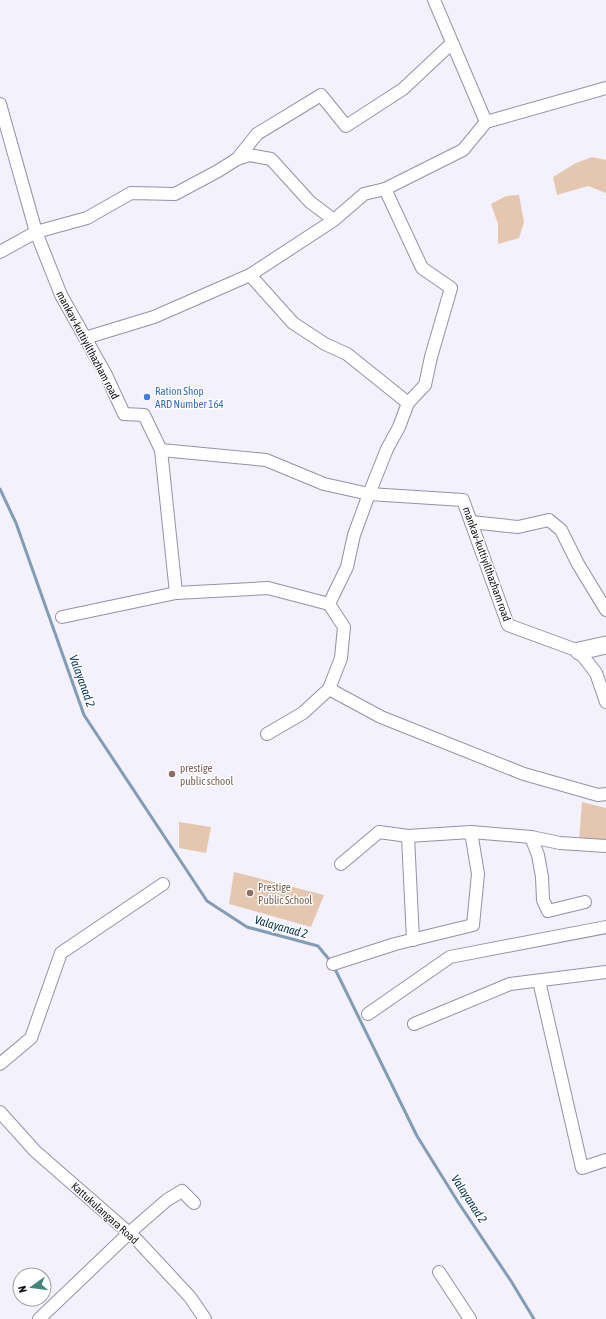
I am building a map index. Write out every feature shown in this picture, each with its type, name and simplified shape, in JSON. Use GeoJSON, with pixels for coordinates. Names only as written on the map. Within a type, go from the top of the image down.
{"type":"FeatureCollection","features":[{"type":"Feature","properties":{"kind":"street"},"geometry":{"type":"LineString","coordinates":[[434,0],[486,122]]}},
{"type":"Feature","properties":{"kind":"street"},"geometry":{"type":"LineString","coordinates":[[237,159],[257,134],[321,95],[346,126],[403,90],[452,43]]}},
{"type":"Feature","properties":{"kind":"street"},"geometry":{"type":"LineString","coordinates":[[86,338],[154,317],[250,275],[334,220],[364,194],[385,190],[462,150],[486,122],[606,88]]}},
{"type":"Feature","properties":{"kind":"street","name":"mankav-kuttiyilthazham road"},"geometry":{"type":"LineString","coordinates":[[0,104],[36,232],[61,295],[106,375],[124,414],[144,415],[161,450],[266,460],[324,484],[369,494],[463,500],[508,626],[579,651]]}},
{"type":"Feature","properties":{"kind":"street"},"geometry":{"type":"LineString","coordinates":[[0,252],[36,232],[87,218],[131,193],[175,194],[237,159],[249,155],[271,159],[310,202],[334,220]]}},
{"type":"Feature","properties":{"kind":"street"},"geometry":{"type":"LineString","coordinates":[[329,604],[347,567],[354,535],[369,494],[408,403],[425,385],[431,357],[451,288],[422,268],[385,190]]}},
{"type":"Feature","properties":{"kind":"street"},"geometry":{"type":"LineString","coordinates":[[250,275],[293,323],[325,344],[347,354],[408,403]]}},
{"type":"Feature","properties":{"kind":"street"},"geometry":{"type":"LineString","coordinates":[[161,450],[176,593]]}},
{"type":"Feature","properties":{"kind":"street"},"geometry":{"type":"LineString","coordinates":[[471,522],[518,528],[549,520],[561,530],[578,564],[606,610]]}},
{"type":"Feature","properties":{"kind":"street"},"geometry":{"type":"LineString","coordinates":[[62,617],[176,593],[268,588],[329,604],[344,627],[341,658],[329,690],[303,713],[267,734]]}},
{"type":"Feature","properties":{"kind":"street"},"geometry":{"type":"LineString","coordinates":[[606,645],[579,651],[596,673],[606,702]]}},
{"type":"Feature","properties":{"kind":"street"},"geometry":{"type":"LineString","coordinates":[[329,690],[381,718],[524,774],[598,795],[606,794]]}},
{"type":"Feature","properties":{"kind":"street"},"geometry":{"type":"LineString","coordinates":[[342,864],[379,832],[408,836],[471,832],[531,837],[560,843],[606,846]]}},
{"type":"Feature","properties":{"kind":"street"},"geometry":{"type":"LineString","coordinates":[[333,964],[412,940],[473,925],[478,874],[471,832]]}},
{"type":"Feature","properties":{"kind":"street"},"geometry":{"type":"LineString","coordinates":[[408,836],[412,940]]}},
{"type":"Feature","properties":{"kind":"street"},"geometry":{"type":"LineString","coordinates":[[531,837],[538,855],[542,877],[543,900],[548,911],[585,902]]}},
{"type":"Feature","properties":{"kind":"street"},"geometry":{"type":"LineString","coordinates":[[0,1064],[31,1038],[62,953],[163,884]]}},
{"type":"Feature","properties":{"kind":"street"},"geometry":{"type":"LineString","coordinates":[[368,1014],[450,957],[606,927]]}},
{"type":"Feature","properties":{"kind":"street"},"geometry":{"type":"LineString","coordinates":[[414,1024],[510,984],[606,972]]}},
{"type":"Feature","properties":{"kind":"street"},"geometry":{"type":"LineString","coordinates":[[539,981],[582,1168],[606,1160]]}},
{"type":"Feature","properties":{"kind":"street","name":"Kattukulangara Road"},"geometry":{"type":"LineString","coordinates":[[0,1112],[35,1151],[129,1234],[190,1297],[205,1319]]}},
{"type":"Feature","properties":{"kind":"street"},"geometry":{"type":"LineString","coordinates":[[39,1319],[167,1200],[182,1191],[194,1203]]}},
{"type":"Feature","properties":{"kind":"street"},"geometry":{"type":"LineString","coordinates":[[439,1272],[470,1319]]}},
{"type":"Feature","properties":{"kind":"building"},"geometry":{"type":"Polygon","coordinates":[[[592,157],[606,160],[606,193],[588,186],[557,195],[553,177],[576,163],[592,157]]]}},
{"type":"Feature","properties":{"kind":"building"},"geometry":{"type":"Polygon","coordinates":[[[519,195],[524,222],[519,238],[498,244],[498,224],[491,204],[506,196],[519,195]]]}},
{"type":"Feature","properties":{"kind":"building"},"geometry":{"type":"Polygon","coordinates":[[[582,802],[606,808],[606,841],[579,841],[582,802]]]}},
{"type":"Feature","properties":{"kind":"building"},"geometry":{"type":"Polygon","coordinates":[[[179,822],[211,827],[206,853],[179,848],[179,822]]]}},
{"type":"Feature","properties":{"kind":"building","name":"Prestige Public School"},"geometry":{"type":"Polygon","coordinates":[[[234,872],[324,895],[311,927],[229,904],[234,872]]]}},
{"type":"Feature","properties":{"kind":"waterway","name":"Valayanad 2"},"geometry":{"type":"LineString","coordinates":[[0,489],[16,523],[84,715],[207,901],[247,927],[318,946],[332,963]]}},
{"type":"Feature","properties":{"kind":"waterway","name":"Valayanad 2"},"geometry":{"type":"LineString","coordinates":[[334,967],[417,1136],[534,1319]]}},
{"type":"Feature","properties":{"kind":"place","name":"Ration Shop ARD Number 164"},"geometry":{"type":"Point","coordinates":[147,397]}},
{"type":"Feature","properties":{"kind":"place","name":"prestige public school"},"geometry":{"type":"Point","coordinates":[172,774]}},
{"type":"Feature","properties":{"kind":"place","name":"Prestige Public School"},"geometry":{"type":"Point","coordinates":[250,893]}}]}
